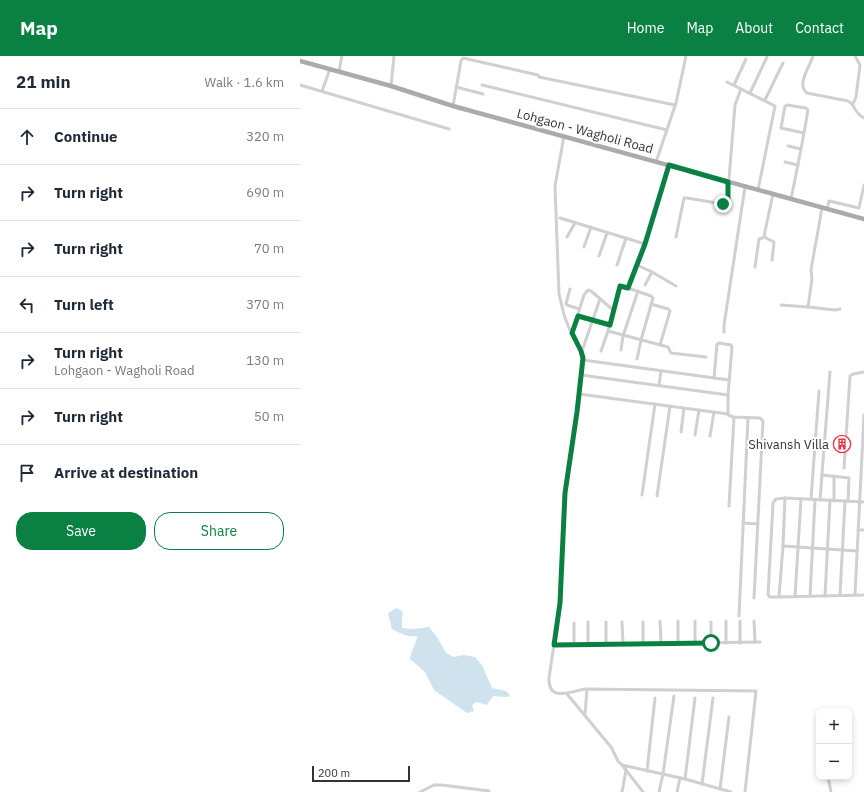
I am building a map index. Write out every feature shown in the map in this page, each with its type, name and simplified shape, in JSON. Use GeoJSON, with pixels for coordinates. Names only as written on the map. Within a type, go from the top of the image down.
{"type":"FeatureCollection","features":[{"type":"Feature","properties":{"kind":"main road","name":"Lohgaon - Wagholi Road"},"geometry":{"type":"LineString","coordinates":[[300,61],[391,86],[453,106],[864,219]]}},
{"type":"Feature","properties":{"kind":"street"},"geometry":{"type":"LineString","coordinates":[[339,71],[342,56]]}},
{"type":"Feature","properties":{"kind":"street"},"geometry":{"type":"LineString","coordinates":[[391,86],[394,56]]}},
{"type":"Feature","properties":{"kind":"street"},"geometry":{"type":"LineString","coordinates":[[656,162],[675,105],[686,56]]}},
{"type":"Feature","properties":{"kind":"street"},"geometry":{"type":"LineString","coordinates":[[813,56],[807,70],[803,86],[805,92],[807,94],[848,101],[853,104],[857,113],[864,118]]}},
{"type":"Feature","properties":{"kind":"street"},"geometry":{"type":"LineString","coordinates":[[853,104],[856,97],[860,65],[855,56]]}},
{"type":"Feature","properties":{"kind":"street"},"geometry":{"type":"LineString","coordinates":[[750,93],[767,57]]}},
{"type":"Feature","properties":{"kind":"street"},"geometry":{"type":"LineString","coordinates":[[453,106],[461,61],[463,58],[538,75],[540,77],[675,105]]}},
{"type":"Feature","properties":{"kind":"street"},"geometry":{"type":"LineString","coordinates":[[734,85],[746,59]]}},
{"type":"Feature","properties":{"kind":"street"},"geometry":{"type":"LineString","coordinates":[[765,100],[783,63]]}},
{"type":"Feature","properties":{"kind":"street"},"geometry":{"type":"LineString","coordinates":[[322,91],[330,69]]}},
{"type":"Feature","properties":{"kind":"street"},"geometry":{"type":"LineString","coordinates":[[727,82],[775,106],[758,190]]}},
{"type":"Feature","properties":{"kind":"street"},"geometry":{"type":"LineString","coordinates":[[482,84],[667,130]]}},
{"type":"Feature","properties":{"kind":"street"},"geometry":{"type":"LineString","coordinates":[[300,85],[449,129]]}},
{"type":"Feature","properties":{"kind":"street"},"geometry":{"type":"LineString","coordinates":[[456,87],[483,94]]}},
{"type":"Feature","properties":{"kind":"street"},"geometry":{"type":"LineString","coordinates":[[676,237],[684,198],[725,204],[728,201],[728,182],[735,105],[741,89]]}},
{"type":"Feature","properties":{"kind":"street"},"geometry":{"type":"LineString","coordinates":[[791,200],[804,133],[808,109],[787,105],[785,106],[781,128],[804,133]]}},
{"type":"Feature","properties":{"kind":"street"},"geometry":{"type":"LineString","coordinates":[[564,136],[556,179],[559,294],[564,315],[581,351],[583,360],[565,493],[560,603],[549,685],[550,688],[557,693],[567,694],[587,690],[756,691],[745,792]]}},
{"type":"Feature","properties":{"kind":"street"},"geometry":{"type":"LineString","coordinates":[[788,146],[801,149]]}},
{"type":"Feature","properties":{"kind":"street"},"geometry":{"type":"LineString","coordinates":[[785,162],[798,165]]}},
{"type":"Feature","properties":{"kind":"street"},"geometry":{"type":"LineString","coordinates":[[628,288],[645,244],[669,165]]}},
{"type":"Feature","properties":{"kind":"street"},"geometry":{"type":"LineString","coordinates":[[808,307],[812,279],[811,270],[824,208],[829,201],[859,208],[864,185]]}},
{"type":"Feature","properties":{"kind":"street"},"geometry":{"type":"LineString","coordinates":[[724,332],[728,291],[745,187]]}},
{"type":"Feature","properties":{"kind":"street"},"geometry":{"type":"LineString","coordinates":[[765,238],[773,194]]}},
{"type":"Feature","properties":{"kind":"street"},"geometry":{"type":"LineString","coordinates":[[560,218],[645,244]]}},
{"type":"Feature","properties":{"kind":"street"},"geometry":{"type":"LineString","coordinates":[[567,237],[575,222]]}},
{"type":"Feature","properties":{"kind":"street"},"geometry":{"type":"LineString","coordinates":[[584,247],[591,227]]}},
{"type":"Feature","properties":{"kind":"street"},"geometry":{"type":"LineString","coordinates":[[599,256],[607,232]]}},
{"type":"Feature","properties":{"kind":"street"},"geometry":{"type":"LineString","coordinates":[[618,266],[626,238]]}},
{"type":"Feature","properties":{"kind":"street"},"geometry":{"type":"LineString","coordinates":[[755,267],[759,239],[765,238],[773,240],[772,260]]}},
{"type":"Feature","properties":{"kind":"street"},"geometry":{"type":"LineString","coordinates":[[637,265],[676,286]]}},
{"type":"Feature","properties":{"kind":"street"},"geometry":{"type":"LineString","coordinates":[[645,285],[652,272]]}},
{"type":"Feature","properties":{"kind":"street"},"geometry":{"type":"LineString","coordinates":[[601,351],[610,325],[620,286],[653,297],[637,359]]}},
{"type":"Feature","properties":{"kind":"street"},"geometry":{"type":"LineString","coordinates":[[570,289],[566,304],[579,309]]}},
{"type":"Feature","properties":{"kind":"street"},"geometry":{"type":"LineString","coordinates":[[572,333],[584,295],[588,290],[614,310]]}},
{"type":"Feature","properties":{"kind":"street"},"geometry":{"type":"LineString","coordinates":[[621,350],[623,336],[638,291]]}},
{"type":"Feature","properties":{"kind":"street"},"geometry":{"type":"LineString","coordinates":[[583,348],[600,299]]}},
{"type":"Feature","properties":{"kind":"street"},"geometry":{"type":"LineString","coordinates":[[651,304],[670,311],[660,345]]}},
{"type":"Feature","properties":{"kind":"street"},"geometry":{"type":"LineString","coordinates":[[781,305],[835,310],[840,309]]}},
{"type":"Feature","properties":{"kind":"street"},"geometry":{"type":"LineString","coordinates":[[578,316],[610,325]]}},
{"type":"Feature","properties":{"kind":"street"},"geometry":{"type":"LineString","coordinates":[[608,331],[669,348],[671,353],[706,357]]}},
{"type":"Feature","properties":{"kind":"street"},"geometry":{"type":"LineString","coordinates":[[714,378],[716,346],[719,344],[732,346],[728,414]]}},
{"type":"Feature","properties":{"kind":"street"},"geometry":{"type":"LineString","coordinates":[[583,360],[729,380]]}},
{"type":"Feature","properties":{"kind":"street"},"geometry":{"type":"LineString","coordinates":[[659,385],[661,371]]}},
{"type":"Feature","properties":{"kind":"street"},"geometry":{"type":"LineString","coordinates":[[820,500],[830,372]]}},
{"type":"Feature","properties":{"kind":"street"},"geometry":{"type":"LineString","coordinates":[[844,468],[850,376],[852,374],[864,372]]}},
{"type":"Feature","properties":{"kind":"street"},"geometry":{"type":"LineString","coordinates":[[581,375],[728,395]]}},
{"type":"Feature","properties":{"kind":"street"},"geometry":{"type":"LineString","coordinates":[[810,596],[813,500],[819,391]]}},
{"type":"Feature","properties":{"kind":"street"},"geometry":{"type":"LineString","coordinates":[[579,394],[728,414],[729,416],[734,417],[760,418],[763,421],[754,598]]}},
{"type":"Feature","properties":{"kind":"street"},"geometry":{"type":"LineString","coordinates":[[642,495],[656,404]]}},
{"type":"Feature","properties":{"kind":"street"},"geometry":{"type":"LineString","coordinates":[[657,496],[670,406]]}},
{"type":"Feature","properties":{"kind":"street"},"geometry":{"type":"LineString","coordinates":[[681,432],[684,408]]}},
{"type":"Feature","properties":{"kind":"street"},"geometry":{"type":"LineString","coordinates":[[696,434],[699,410]]}},
{"type":"Feature","properties":{"kind":"street"},"geometry":{"type":"LineString","coordinates":[[710,436],[714,412]]}},
{"type":"Feature","properties":{"kind":"street"},"geometry":{"type":"LineString","coordinates":[[854,595],[859,502],[863,465],[864,415]]}},
{"type":"Feature","properties":{"kind":"street"},"geometry":{"type":"LineString","coordinates":[[729,506],[734,417]]}},
{"type":"Feature","properties":{"kind":"street"},"geometry":{"type":"LineString","coordinates":[[739,616],[748,418]]}},
{"type":"Feature","properties":{"kind":"street"},"geometry":{"type":"LineString","coordinates":[[822,475],[849,478],[842,550],[840,595]]}},
{"type":"Feature","properties":{"kind":"street"},"geometry":{"type":"LineString","coordinates":[[824,596],[834,476]]}},
{"type":"Feature","properties":{"kind":"street"},"geometry":{"type":"LineString","coordinates":[[864,502],[785,498],[774,500],[768,595],[770,597],[864,595]]}},
{"type":"Feature","properties":{"kind":"street"},"geometry":{"type":"LineString","coordinates":[[779,597],[785,498]]}},
{"type":"Feature","properties":{"kind":"street"},"geometry":{"type":"LineString","coordinates":[[795,597],[801,499]]}},
{"type":"Feature","properties":{"kind":"street"},"geometry":{"type":"LineString","coordinates":[[743,523],[758,524]]}},
{"type":"Feature","properties":{"kind":"street"},"geometry":{"type":"LineString","coordinates":[[858,530],[864,530]]}},
{"type":"Feature","properties":{"kind":"street"},"geometry":{"type":"LineString","coordinates":[[783,546],[857,551]]}},
{"type":"Feature","properties":{"kind":"street"},"geometry":{"type":"LineString","coordinates":[[660,621],[661,644]]}},
{"type":"Feature","properties":{"kind":"street"},"geometry":{"type":"LineString","coordinates":[[678,621],[678,644]]}},
{"type":"Feature","properties":{"kind":"street"},"geometry":{"type":"LineString","coordinates":[[695,621],[696,643]]}},
{"type":"Feature","properties":{"kind":"street"},"geometry":{"type":"LineString","coordinates":[[726,621],[726,643]]}},
{"type":"Feature","properties":{"kind":"street"},"geometry":{"type":"LineString","coordinates":[[740,621],[740,642]]}},
{"type":"Feature","properties":{"kind":"street"},"geometry":{"type":"LineString","coordinates":[[754,621],[755,642]]}},
{"type":"Feature","properties":{"kind":"street"},"geometry":{"type":"LineString","coordinates":[[588,622],[588,645]]}},
{"type":"Feature","properties":{"kind":"street"},"geometry":{"type":"LineString","coordinates":[[606,622],[606,645]]}},
{"type":"Feature","properties":{"kind":"street"},"geometry":{"type":"LineString","coordinates":[[622,622],[623,644]]}},
{"type":"Feature","properties":{"kind":"street"},"geometry":{"type":"LineString","coordinates":[[643,622],[643,644]]}},
{"type":"Feature","properties":{"kind":"street"},"geometry":{"type":"LineString","coordinates":[[711,622],[711,643]]}},
{"type":"Feature","properties":{"kind":"street"},"geometry":{"type":"LineString","coordinates":[[574,623],[574,645]]}},
{"type":"Feature","properties":{"kind":"street"},"geometry":{"type":"LineString","coordinates":[[554,645],[760,642]]}},
{"type":"Feature","properties":{"kind":"street"},"geometry":{"type":"LineString","coordinates":[[585,714],[587,690]]}},
{"type":"Feature","properties":{"kind":"street"},"geometry":{"type":"LineString","coordinates":[[567,694],[611,747],[618,761],[642,792]]}},
{"type":"Feature","properties":{"kind":"street"},"geometry":{"type":"LineString","coordinates":[[659,792],[674,696]]}},
{"type":"Feature","properties":{"kind":"street"},"geometry":{"type":"LineString","coordinates":[[647,771],[655,698]]}},
{"type":"Feature","properties":{"kind":"street"},"geometry":{"type":"LineString","coordinates":[[685,779],[695,698]]}},
{"type":"Feature","properties":{"kind":"street"},"geometry":{"type":"LineString","coordinates":[[702,784],[713,698]]}},
{"type":"Feature","properties":{"kind":"street"},"geometry":{"type":"LineString","coordinates":[[720,789],[729,717]]}},
{"type":"Feature","properties":{"kind":"street"},"geometry":{"type":"LineString","coordinates":[[622,765],[685,779],[731,792]]}},
{"type":"Feature","properties":{"kind":"street"},"geometry":{"type":"LineString","coordinates":[[622,792],[626,770]]}},
{"type":"Feature","properties":{"kind":"street"},"geometry":{"type":"LineString","coordinates":[[677,792],[680,778]]}},
{"type":"Feature","properties":{"kind":"street"},"geometry":{"type":"LineString","coordinates":[[829,780],[831,792]]}},
{"type":"Feature","properties":{"kind":"street"},"geometry":{"type":"LineString","coordinates":[[420,792],[434,785],[489,791]]}},
{"type":"Feature","properties":{"kind":"water"},"geometry":{"type":"Polygon","coordinates":[[[397,608],[403,612],[402,628],[414,629],[429,627],[437,637],[446,653],[454,657],[464,655],[475,657],[482,665],[492,688],[506,691],[510,695],[508,697],[493,696],[487,705],[476,702],[472,705],[474,711],[467,713],[434,690],[425,672],[410,659],[417,636],[407,636],[392,629],[388,613],[397,608]]]}},
{"type":"Feature","properties":{"kind":"place","name":"Shivansh Villa"},"geometry":{"type":"Point","coordinates":[842,444]}},
{"type":"Feature","properties":{"kind":"route"},"geometry":{"type":"LineString","coordinates":[[711,643],[554,645],[560,603],[565,493],[574,437],[583,358],[583,355],[572,333],[578,316],[610,325],[620,286],[628,288],[645,244],[669,165],[728,182],[728,201],[723,204]]}}]}
